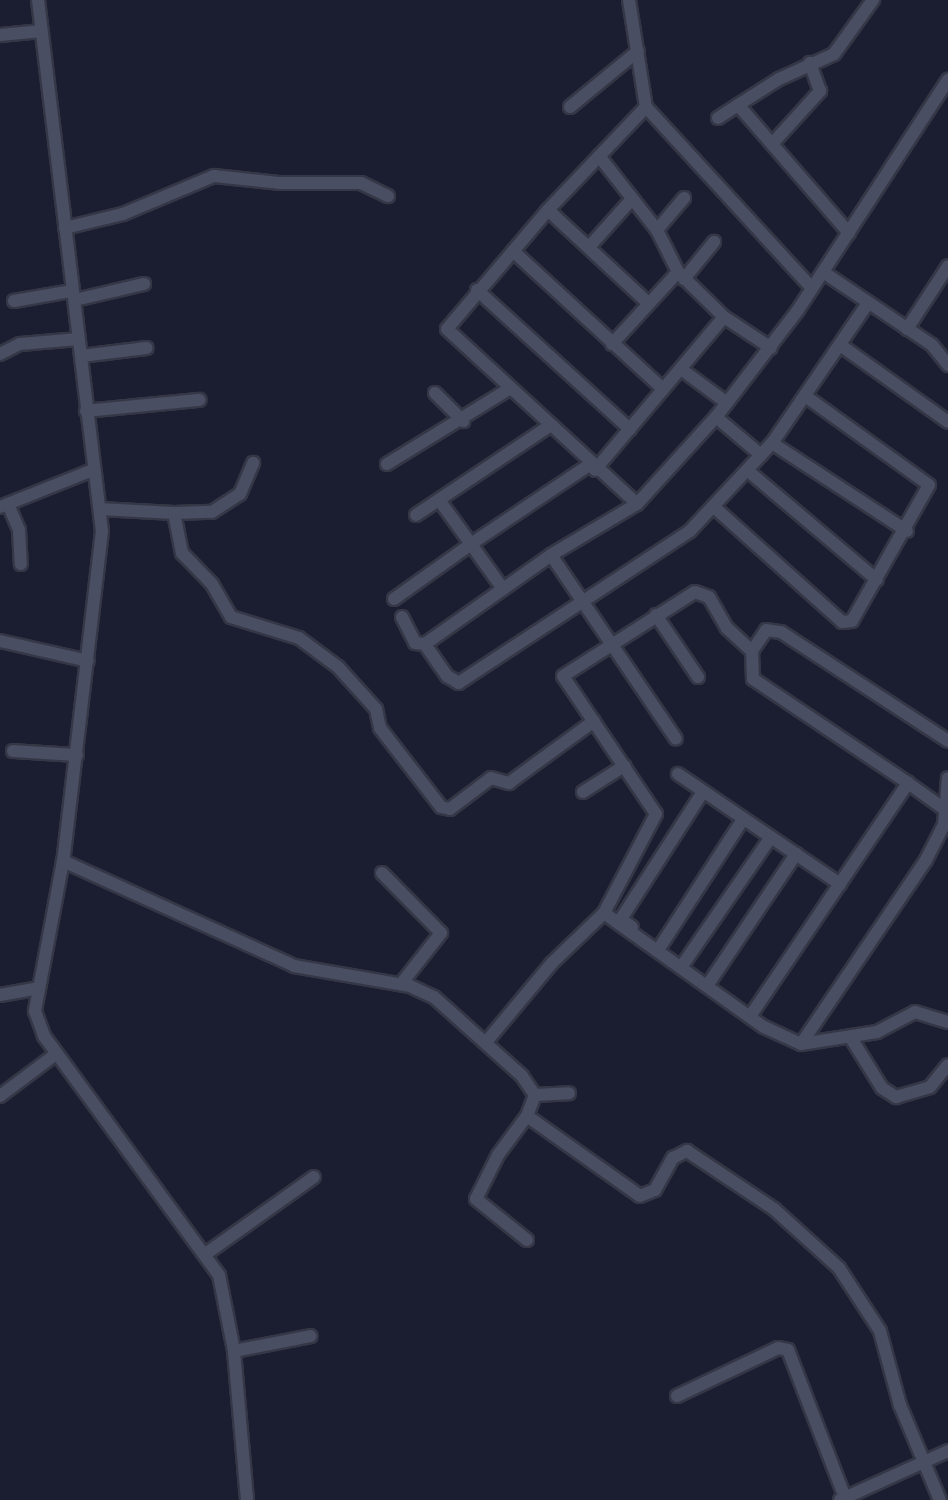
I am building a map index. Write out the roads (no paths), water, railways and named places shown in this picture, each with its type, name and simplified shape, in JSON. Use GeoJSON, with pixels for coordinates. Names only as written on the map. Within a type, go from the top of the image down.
{"type":"FeatureCollection","features":[{"type":"Feature","properties":{"kind":"street"},"geometry":{"type":"LineString","coordinates":[[38,0],[100,509],[88,661],[63,861],[35,989],[38,1024],[56,1054],[207,1253],[224,1287],[234,1351],[247,1500]]}},
{"type":"Feature","properties":{"kind":"street"},"geometry":{"type":"LineString","coordinates":[[629,0],[646,107],[812,288]]}},
{"type":"Feature","properties":{"kind":"street"},"geometry":{"type":"LineString","coordinates":[[718,118],[810,63],[834,54],[873,0]]}},
{"type":"Feature","properties":{"kind":"street"},"geometry":{"type":"LineString","coordinates":[[0,35],[41,31]]}},
{"type":"Feature","properties":{"kind":"street"},"geometry":{"type":"LineString","coordinates":[[570,107],[638,51]]}},
{"type":"Feature","properties":{"kind":"street"},"geometry":{"type":"LineString","coordinates":[[772,144],[820,91],[810,63]]}},
{"type":"Feature","properties":{"kind":"street"},"geometry":{"type":"LineString","coordinates":[[402,617],[415,643],[425,644],[551,555],[637,504],[716,417],[771,348],[948,80]]}},
{"type":"Feature","properties":{"kind":"street"},"geometry":{"type":"LineString","coordinates":[[738,105],[849,233]]}},
{"type":"Feature","properties":{"kind":"street"},"geometry":{"type":"LineString","coordinates":[[637,504],[592,468],[447,333],[477,290],[646,107]]}},
{"type":"Feature","properties":{"kind":"street"},"geometry":{"type":"LineString","coordinates":[[599,156],[657,230],[681,275],[724,317],[771,348]]}},
{"type":"Feature","properties":{"kind":"street"},"geometry":{"type":"LineString","coordinates":[[65,228],[123,214],[214,176],[279,183],[361,183],[388,196]]}},
{"type":"Feature","properties":{"kind":"street"},"geometry":{"type":"LineString","coordinates":[[657,230],[684,198]]}},
{"type":"Feature","properties":{"kind":"street"},"geometry":{"type":"LineString","coordinates":[[589,247],[632,199]]}},
{"type":"Feature","properties":{"kind":"street"},"geometry":{"type":"LineString","coordinates":[[548,210],[648,303]]}},
{"type":"Feature","properties":{"kind":"street"},"geometry":{"type":"LineString","coordinates":[[612,344],[648,303],[714,242]]}},
{"type":"Feature","properties":{"kind":"street"},"geometry":{"type":"LineString","coordinates":[[513,251],[663,389]]}},
{"type":"Feature","properties":{"kind":"street"},"geometry":{"type":"LineString","coordinates":[[907,329],[948,266]]}},
{"type":"Feature","properties":{"kind":"street"},"geometry":{"type":"LineString","coordinates":[[823,272],[907,329],[948,365]]}},
{"type":"Feature","properties":{"kind":"street"},"geometry":{"type":"LineString","coordinates":[[14,301],[144,284]]}},
{"type":"Feature","properties":{"kind":"street"},"geometry":{"type":"LineString","coordinates":[[477,290],[630,429]]}},
{"type":"Feature","properties":{"kind":"street"},"geometry":{"type":"LineString","coordinates":[[425,644],[447,676],[459,683],[690,531],[772,443],[843,347],[868,303]]}},
{"type":"Feature","properties":{"kind":"street"},"geometry":{"type":"LineString","coordinates":[[394,599],[471,544],[592,468],[630,429],[724,317]]}},
{"type":"Feature","properties":{"kind":"street"},"geometry":{"type":"LineString","coordinates":[[0,354],[20,344],[79,339]]}},
{"type":"Feature","properties":{"kind":"street"},"geometry":{"type":"LineString","coordinates":[[843,347],[948,422]]}},
{"type":"Feature","properties":{"kind":"street"},"geometry":{"type":"LineString","coordinates":[[81,356],[147,348]]}},
{"type":"Feature","properties":{"kind":"street"},"geometry":{"type":"LineString","coordinates":[[681,369],[727,403]]}},
{"type":"Feature","properties":{"kind":"street"},"geometry":{"type":"LineString","coordinates":[[387,464],[463,421],[509,389]]}},
{"type":"Feature","properties":{"kind":"street"},"geometry":{"type":"LineString","coordinates":[[435,393],[463,421]]}},
{"type":"Feature","properties":{"kind":"street"},"geometry":{"type":"LineString","coordinates":[[714,507],[845,624],[907,531],[929,485],[805,396]]}},
{"type":"Feature","properties":{"kind":"street"},"geometry":{"type":"LineString","coordinates":[[86,411],[199,400]]}},
{"type":"Feature","properties":{"kind":"street"},"geometry":{"type":"LineString","coordinates":[[716,417],[761,455]]}},
{"type":"Feature","properties":{"kind":"street"},"geometry":{"type":"LineString","coordinates":[[416,515],[548,427]]}},
{"type":"Feature","properties":{"kind":"street"},"geometry":{"type":"LineString","coordinates":[[772,443],[907,531]]}},
{"type":"Feature","properties":{"kind":"street"},"geometry":{"type":"LineString","coordinates":[[100,509],[212,512],[240,494],[253,463]]}},
{"type":"Feature","properties":{"kind":"street"},"geometry":{"type":"LineString","coordinates":[[21,564],[19,530],[4,506],[93,470]]}},
{"type":"Feature","properties":{"kind":"street"},"geometry":{"type":"LineString","coordinates":[[747,470],[877,580]]}},
{"type":"Feature","properties":{"kind":"street"},"geometry":{"type":"LineString","coordinates":[[439,500],[503,589]]}},
{"type":"Feature","properties":{"kind":"street"},"geometry":{"type":"LineString","coordinates":[[174,513],[182,553],[212,584],[231,617],[299,638],[338,667],[376,709],[380,728],[441,807],[450,809],[491,778],[509,783],[594,721]]}},
{"type":"Feature","properties":{"kind":"street"},"geometry":{"type":"LineString","coordinates":[[551,555],[676,739]]}},
{"type":"Feature","properties":{"kind":"street"},"geometry":{"type":"LineString","coordinates":[[487,1041],[552,963],[604,913],[656,814],[563,676],[695,592],[709,597],[727,628],[752,651]]}},
{"type":"Feature","properties":{"kind":"street"},"geometry":{"type":"LineString","coordinates":[[656,615],[698,677]]}},
{"type":"Feature","properties":{"kind":"street"},"geometry":{"type":"LineString","coordinates":[[944,809],[753,679],[752,651],[769,626],[948,741]]}},
{"type":"Feature","properties":{"kind":"street"},"geometry":{"type":"LineString","coordinates":[[0,641],[88,661]]}},
{"type":"Feature","properties":{"kind":"street"},"geometry":{"type":"LineString","coordinates":[[13,751],[77,755]]}},
{"type":"Feature","properties":{"kind":"street"},"geometry":{"type":"LineString","coordinates":[[583,792],[624,766]]}},
{"type":"Feature","properties":{"kind":"street"},"geometry":{"type":"LineString","coordinates":[[678,774],[840,884]]}},
{"type":"Feature","properties":{"kind":"street"},"geometry":{"type":"LineString","coordinates":[[801,1044],[926,860],[944,825],[948,778]]}},
{"type":"Feature","properties":{"kind":"street"},"geometry":{"type":"LineString","coordinates":[[751,1015],[908,783]]}},
{"type":"Feature","properties":{"kind":"street"},"geometry":{"type":"LineString","coordinates":[[703,792],[621,919],[751,1015]]}},
{"type":"Feature","properties":{"kind":"street"},"geometry":{"type":"LineString","coordinates":[[660,947],[743,819]]}},
{"type":"Feature","properties":{"kind":"street"},"geometry":{"type":"LineString","coordinates":[[684,963],[771,837]]}},
{"type":"Feature","properties":{"kind":"street"},"geometry":{"type":"LineString","coordinates":[[709,983],[796,854]]}},
{"type":"Feature","properties":{"kind":"street"},"geometry":{"type":"LineString","coordinates":[[63,861],[294,966],[401,984],[434,997],[487,1041],[535,1095]]}},
{"type":"Feature","properties":{"kind":"street"},"geometry":{"type":"LineString","coordinates":[[382,873],[441,933],[401,984]]}},
{"type":"Feature","properties":{"kind":"street"},"geometry":{"type":"LineString","coordinates":[[604,913],[751,1015],[801,1044],[877,1032],[915,1012],[948,1022]]}},
{"type":"Feature","properties":{"kind":"street"},"geometry":{"type":"LineString","coordinates":[[0,995],[35,989]]}},
{"type":"Feature","properties":{"kind":"street"},"geometry":{"type":"LineString","coordinates":[[851,1038],[882,1088],[896,1097],[930,1087],[948,1065]]}},
{"type":"Feature","properties":{"kind":"street"},"geometry":{"type":"LineString","coordinates":[[0,1096],[56,1054]]}},
{"type":"Feature","properties":{"kind":"street"},"geometry":{"type":"LineString","coordinates":[[535,1095],[569,1093]]}},
{"type":"Feature","properties":{"kind":"street"},"geometry":{"type":"LineString","coordinates":[[527,1240],[476,1199],[498,1155],[527,1116],[535,1095]]}},
{"type":"Feature","properties":{"kind":"street"},"geometry":{"type":"LineString","coordinates":[[527,1116],[640,1196],[655,1190],[673,1158],[687,1151],[809,1237],[839,1268],[880,1331],[922,1463],[940,1500]]}},
{"type":"Feature","properties":{"kind":"street"},"geometry":{"type":"LineString","coordinates":[[207,1253],[314,1177]]}},
{"type":"Feature","properties":{"kind":"street"},"geometry":{"type":"LineString","coordinates":[[234,1351],[311,1336]]}},
{"type":"Feature","properties":{"kind":"street"},"geometry":{"type":"LineString","coordinates":[[677,1396],[778,1348],[788,1350],[844,1499],[948,1451]]}}]}
